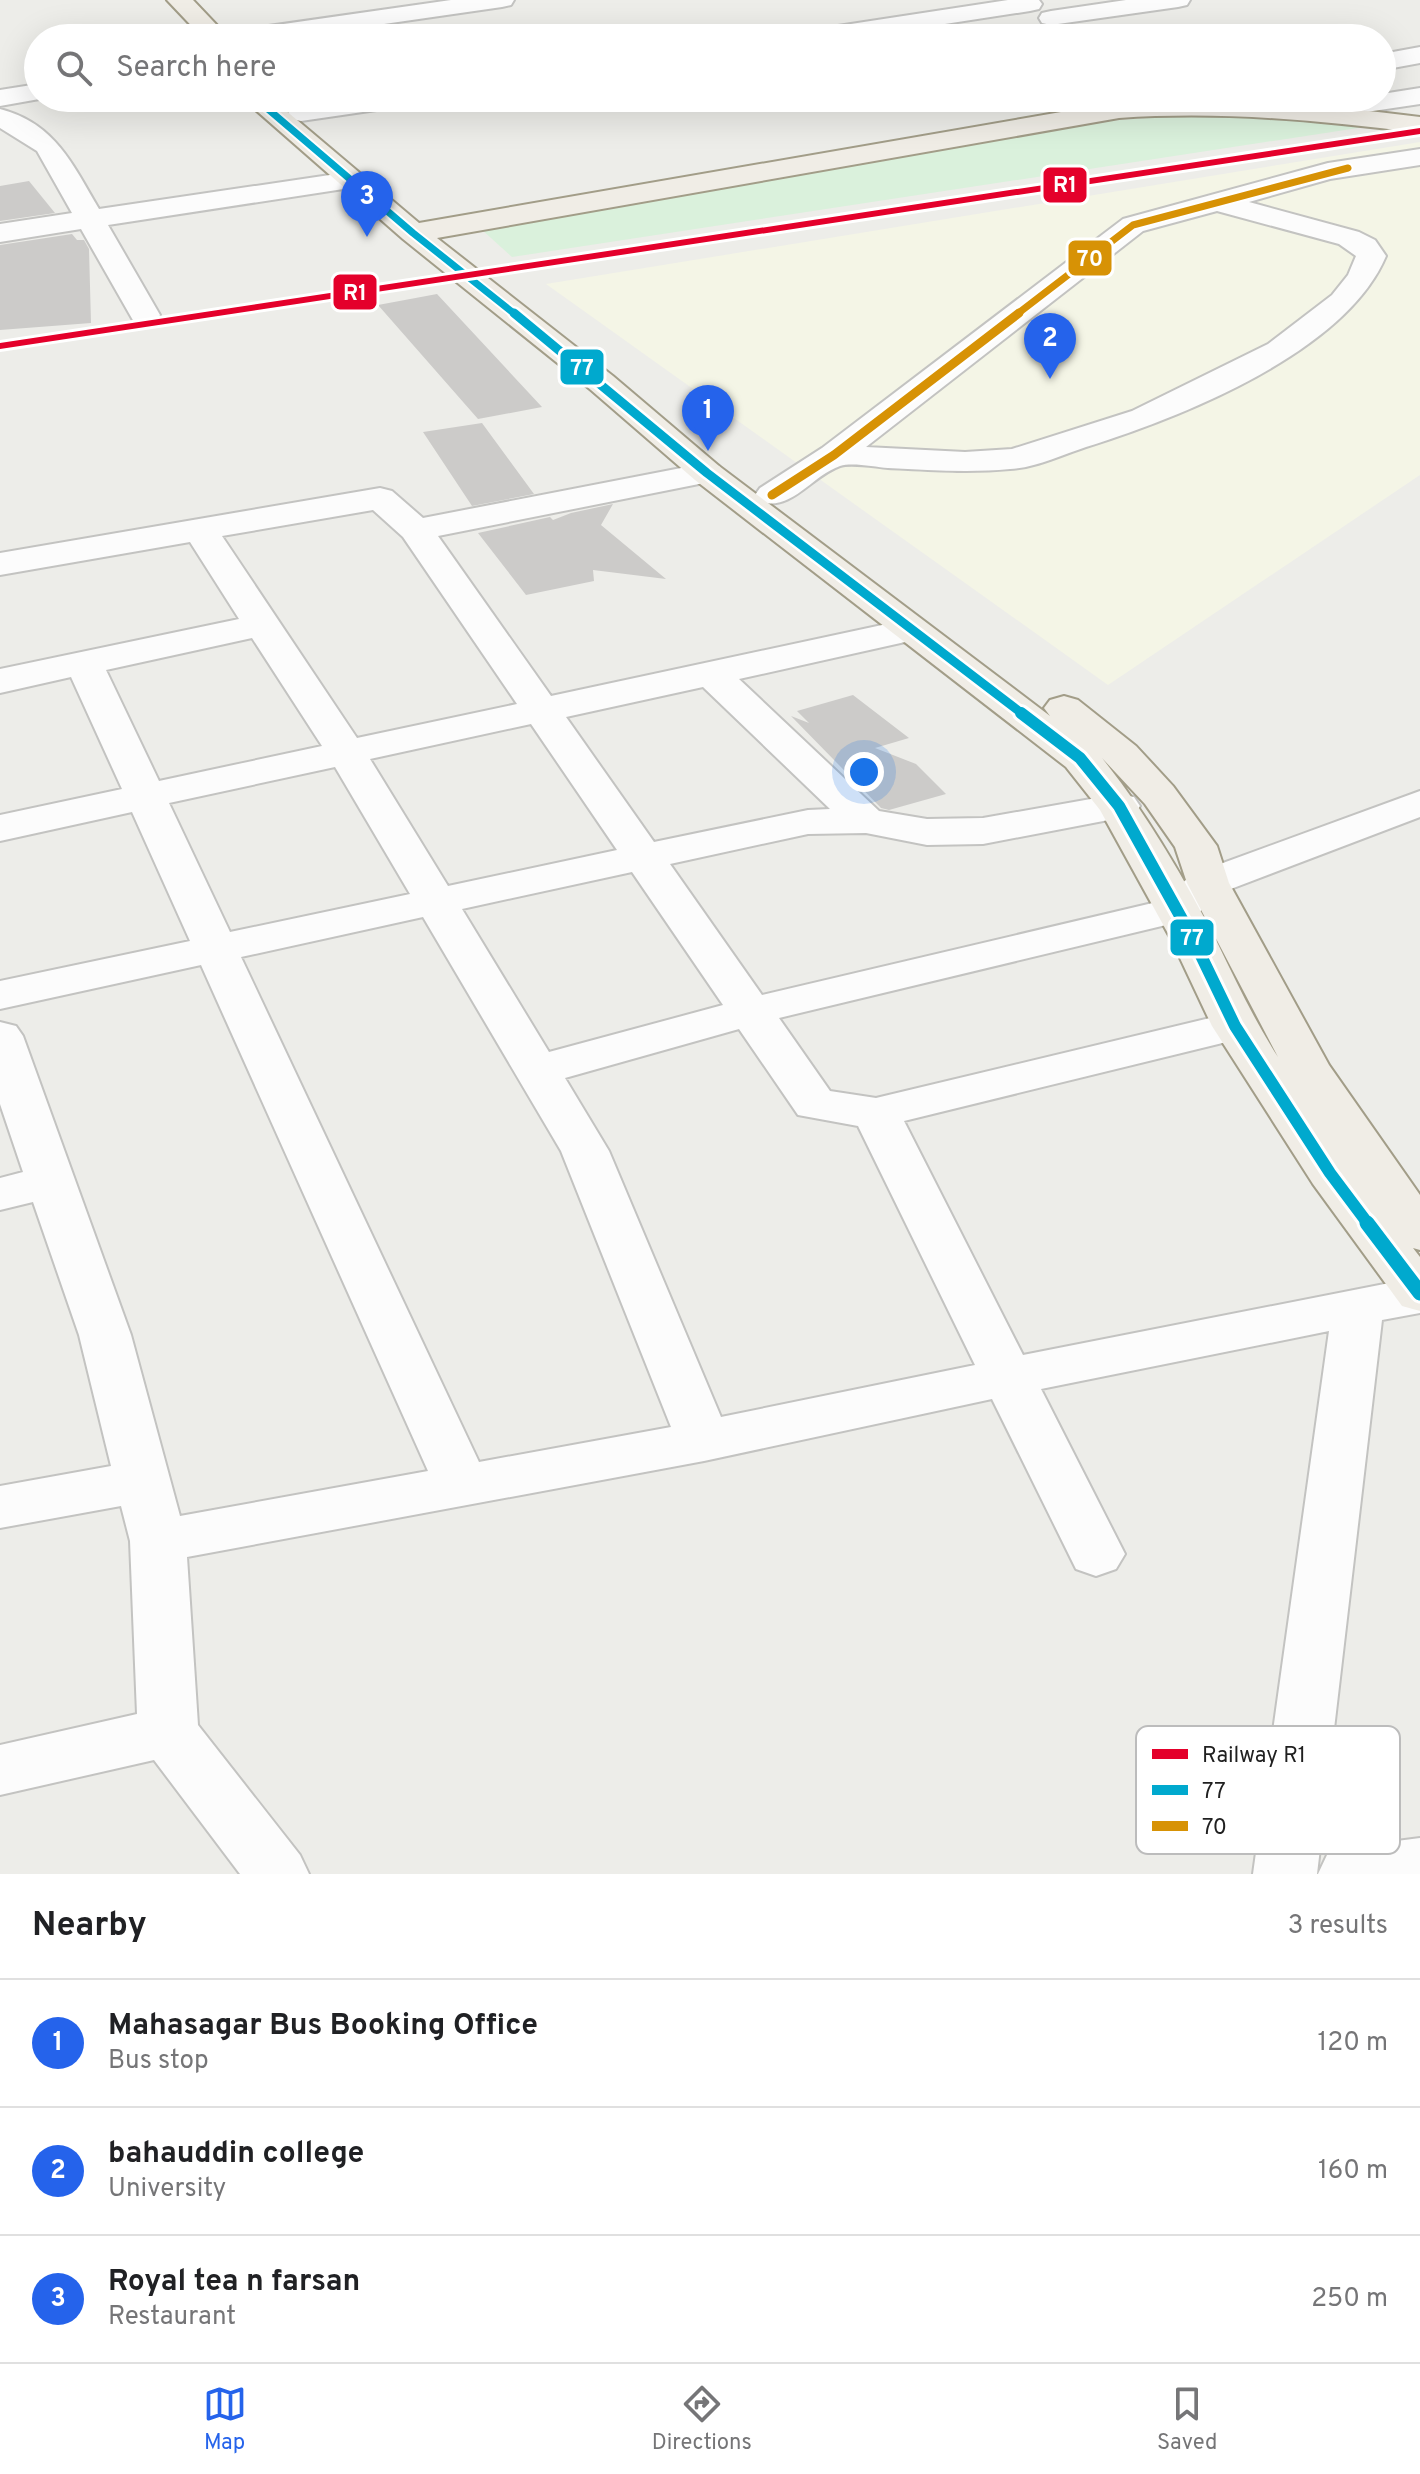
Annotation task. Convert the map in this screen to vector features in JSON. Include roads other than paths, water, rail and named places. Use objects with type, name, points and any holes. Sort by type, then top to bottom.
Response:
[{"type":"main road","points":[[154,0],[177,24]]},
{"type":"main road","points":[[179,0],[203,24]]},
{"type":"main road","points":[[271,112],[350,180],[426,230],[501,272],[679,414],[772,495],[1057,703],[1122,755],[1159,795],[1196,846],[1192,896],[1235,1026],[1330,1173],[1420,1294]]},
{"type":"main road","points":[[299,112],[426,230],[707,473],[1080,758],[1192,896],[1420,1233]]},
{"type":"main road","points":[[426,230],[1107,112]]},
{"type":"main road","points":[[1326,112],[1420,125]]},
{"type":"street","points":[[323,24],[456,3],[502,0]]},
{"type":"street","points":[[1051,18],[1178,0]]},
{"type":"street","points":[[891,24],[1026,2],[1061,24]]},
{"type":"street","points":[[1396,59],[1420,55]]},
{"type":"street","points":[[0,98],[24,94]]},
{"type":"street","points":[[1396,100],[1420,96]]},
{"type":"street","points":[[0,117],[48,146],[145,315]]},
{"type":"street","points":[[772,495],[834,455],[1133,225],[1328,171],[1420,157]]},
{"type":"street","points":[[0,233],[350,180]]},
{"type":"street","points":[[834,455],[965,462],[1015,459],[1144,418],[1279,351],[1343,301],[1362,277],[1371,256],[1365,246],[1349,238],[1218,202]]},
{"type":"street","points":[[416,530],[707,473]]},
{"type":"street","points":[[0,564],[380,498],[416,530],[815,1104],[876,1113],[1235,1026]]},
{"type":"street","points":[[200,530],[347,754],[585,1151],[704,1441]]},
{"type":"street","points":[[0,681],[262,625]]},
{"type":"street","points":[[0,828],[910,630]]},
{"type":"street","points":[[84,663],[462,1485]]},
{"type":"street","points":[[713,675],[866,821]]},
{"type":"street","points":[[536,1071],[751,1011],[1192,896],[1420,803]]},
{"type":"street","points":[[0,995],[808,822],[866,821],[927,832],[983,831],[1119,806]]},
{"type":"street","points":[[0,1036],[105,1335],[158,1541],[168,1732],[277,1874]]},
{"type":"street","points":[[876,1113],[1096,1554]]},
{"type":"street","points":[[0,1194],[51,1181]]},
{"type":"street","points":[[158,1541],[704,1441],[1420,1294]]},
{"type":"street","points":[[1304,1726],[1358,1307]]},
{"type":"street","points":[[0,1507],[143,1481]]},
{"type":"street","points":[[0,1770],[168,1732]]},
{"type":"street","points":[[1285,1874],[1288,1854]]},
{"type":"street","points":[[1350,1874],[1420,1865]]},
{"type":"rail line","name":"R1","points":[[0,346],[1420,131]]},
{"type":"place","name":"Royal tea n farsan","points":[[367,237]]},
{"type":"place","name":"bahauddin college","points":[[1050,379]]},
{"type":"place","name":"Mahasagar Bus Booking Office","points":[[708,451]]}]
